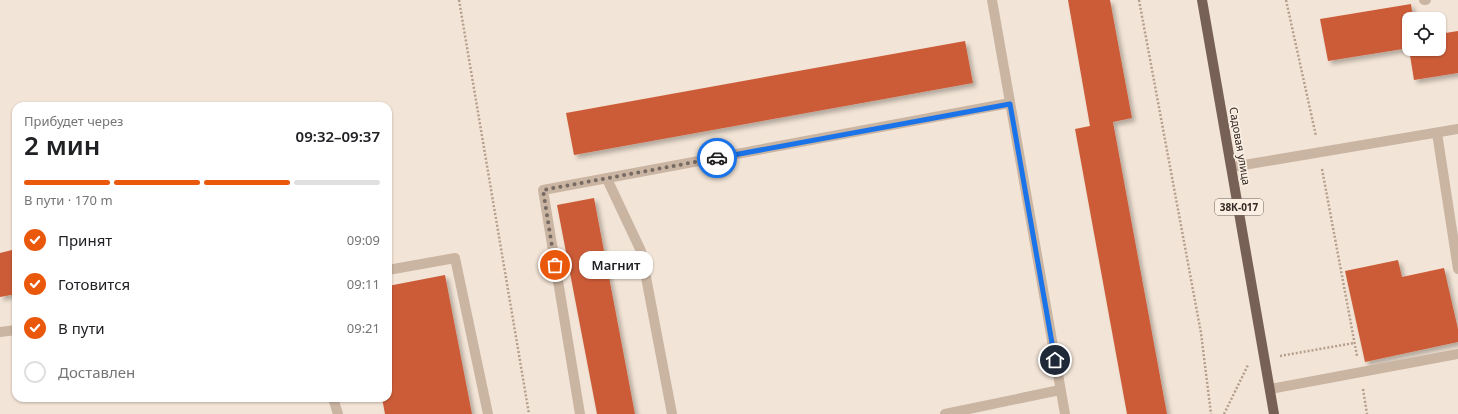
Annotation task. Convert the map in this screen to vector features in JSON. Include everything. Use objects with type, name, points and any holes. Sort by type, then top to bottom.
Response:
[{"type":"main road","name":"Садовая улица","points":[[1202,0],[1274,414]]},
{"type":"lane","points":[[992,0],[1065,414]]},
{"type":"lane","points":[[580,414],[543,190],[1010,104]]},
{"type":"lane","points":[[1232,166],[1458,129]]},
{"type":"lane","points":[[1437,133],[1455,229],[1458,269]]},
{"type":"lane","points":[[607,179],[641,251],[672,414]]},
{"type":"lane","points":[[392,269],[455,258],[488,414]]},
{"type":"lane","points":[[0,332],[12,330]]},
{"type":"lane","points":[[1270,389],[1458,354]]},
{"type":"lane","points":[[945,414],[1060,390]]},
{"type":"lane","points":[[334,402],[338,414]]},
{"type":"path","points":[[459,0],[529,414]]},
{"type":"path","points":[[1139,0],[1201,333],[1211,414]]},
{"type":"path","points":[[1286,0],[1319,152],[1368,414]]},
{"type":"building","points":[[1068,0],[1110,0],[1132,118],[1113,122],[1167,414],[1127,414],[1075,129],[1090,126]]},
{"type":"building","points":[[1411,4],[1412,12],[1402,12],[1402,49],[1328,61],[1320,19]]},
{"type":"building","points":[[1458,31],[1458,73],[1414,80],[1410,56],[1446,56],[1446,33]]},
{"type":"building","points":[[965,41],[973,83],[574,155],[566,113]]},
{"type":"building","points":[[594,198],[635,414],[597,414],[557,205]]},
{"type":"building","points":[[12,250],[12,295],[0,297],[0,253]]},
{"type":"building","points":[[1398,260],[1402,277],[1444,268],[1458,329],[1458,342],[1365,362],[1345,271]]},
{"type":"building","points":[[445,275],[472,414],[385,414],[383,402],[392,402],[392,285]]},
{"type":"way so far","points":[[555,265],[543,190],[717,158]]},
{"type":"place","name":"Магнит","points":[[555,265]]},
{"type":"route","points":[[717,158],[1010,104],[1055,360]]}]
